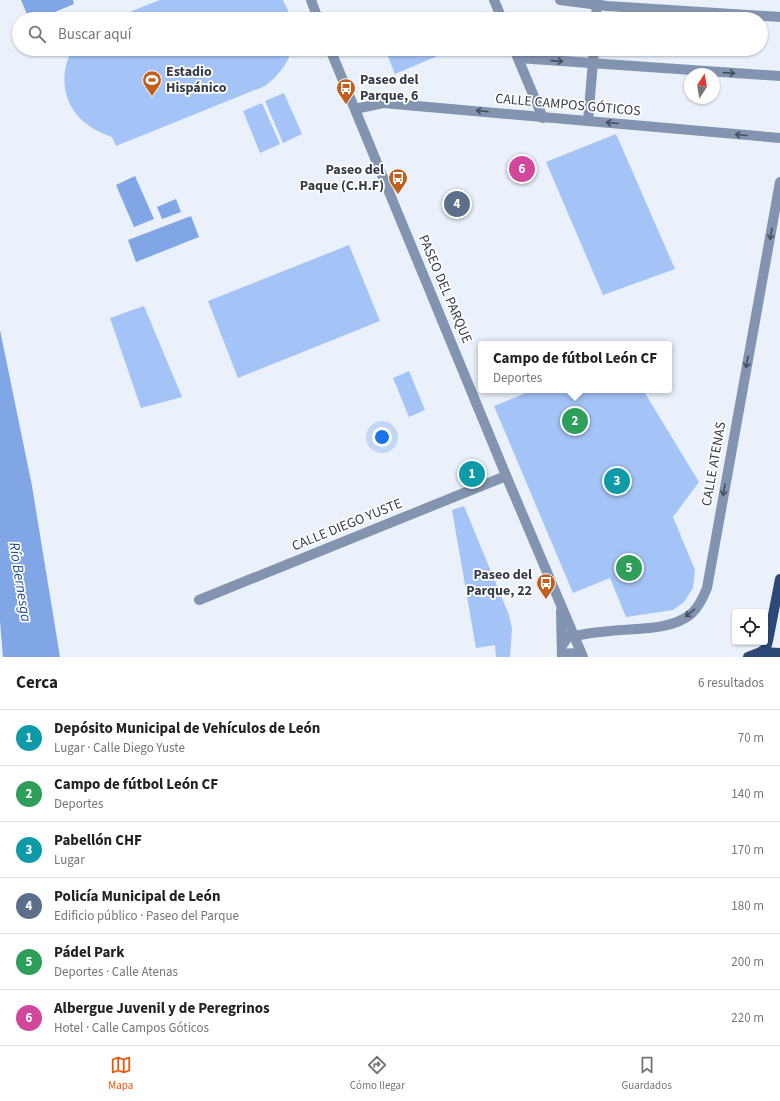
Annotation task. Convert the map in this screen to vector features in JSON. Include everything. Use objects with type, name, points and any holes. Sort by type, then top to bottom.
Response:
[{"type":"main road","points":[[748,657],[761,652],[766,648],[780,579]]},
{"type":"main road","points":[[761,652],[780,653]]},
{"type":"street","points":[[310,0],[315,12]]},
{"type":"street","points":[[494,0],[499,12]]},
{"type":"street","points":[[560,0],[597,2],[607,6],[701,12]]},
{"type":"street","points":[[596,12],[597,2]]},
{"type":"street","points":[[768,16],[780,17]]},
{"type":"street","name":"PASEO DEL PARQUE","points":[[333,56],[506,476],[575,636],[582,657]]},
{"type":"street","points":[[517,56],[543,118]]},
{"type":"street","points":[[533,56],[593,63],[780,76]]},
{"type":"street","points":[[588,121],[594,56]]},
{"type":"street","name":"CALLE CAMPOS GÓTICOS","points":[[355,109],[383,103],[780,138]]},
{"type":"street","name":"CALLE ATENAS","points":[[563,644],[568,637],[661,626],[678,621],[691,614],[700,603],[707,588],[780,182]]},
{"type":"street","name":"CALLE DIEGO YUSTE","points":[[199,600],[506,476]]},
{"type":"street","name":"PASEO DEL PARQUE","points":[[561,605],[563,644],[562,657]]},
{"type":"street","points":[[562,657],[569,653],[574,653],[582,657]]},
{"type":"shaded area","points":[[160,0],[283,0],[289,12],[130,12]]},
{"type":"shaded area","name":"Estadio Hispánico","points":[[70,56],[289,56],[282,70],[265,86],[116,146],[112,137],[98,131],[76,114],[65,91],[64,78]]},
{"type":"shaded area","points":[[388,56],[438,56],[395,74]]},
{"type":"shaded area","points":[[284,93],[302,134],[283,143],[265,101]]},
{"type":"shaded area","points":[[262,103],[280,144],[260,153],[243,111]]},
{"type":"shaded area","points":[[616,134],[675,269],[603,295],[546,162]]},
{"type":"shaded area","points":[[349,245],[380,321],[238,378],[208,301]]},
{"type":"shaded area","points":[[144,306],[182,397],[141,408],[110,318]]},
{"type":"shaded area","points":[[409,371],[425,410],[409,417],[393,378]]},
{"type":"shaded area","points":[[526,393],[645,393],[699,482],[673,517],[695,570],[693,588],[684,602],[673,610],[626,617],[610,578],[573,593],[494,406]]},
{"type":"shaded area","points":[[464,506],[509,615],[512,629],[510,657],[496,657],[495,645],[476,648],[452,510]]},
{"type":"water","points":[[21,0],[73,0],[74,4],[55,12],[26,12]]},
{"type":"water","points":[[135,176],[154,219],[134,227],[116,185]]},
{"type":"water","points":[[176,199],[181,212],[162,219],[157,207]]},
{"type":"water","points":[[191,216],[199,237],[136,262],[128,240]]},
{"type":"water","name":"Río Bernesga","points":[[0,330],[32,486],[60,657],[3,657],[0,621]]},
{"type":"place","name":"Estadio Hispánico","points":[[152,97]]},
{"type":"place","name":"Paseo del Parque, 6","points":[[346,105]]},
{"type":"place","name":"Albergue Juvenil y de Peregrinos","points":[[522,169]]},
{"type":"place","name":"Paseo del Paque (C.H.F)","points":[[398,195]]},
{"type":"place","name":"Policía Municipal de León","points":[[457,204]]},
{"type":"place","name":"Campo de fútbol León CF","points":[[575,421]]},
{"type":"place","name":"Depósito Municipal de Vehículos de León","points":[[472,474]]},
{"type":"place","name":"Pabellón CHF","points":[[617,481]]},
{"type":"place","name":"Pádel Park","points":[[629,568]]},
{"type":"place","name":"Paseo del Parque, 22","points":[[546,600]]}]
